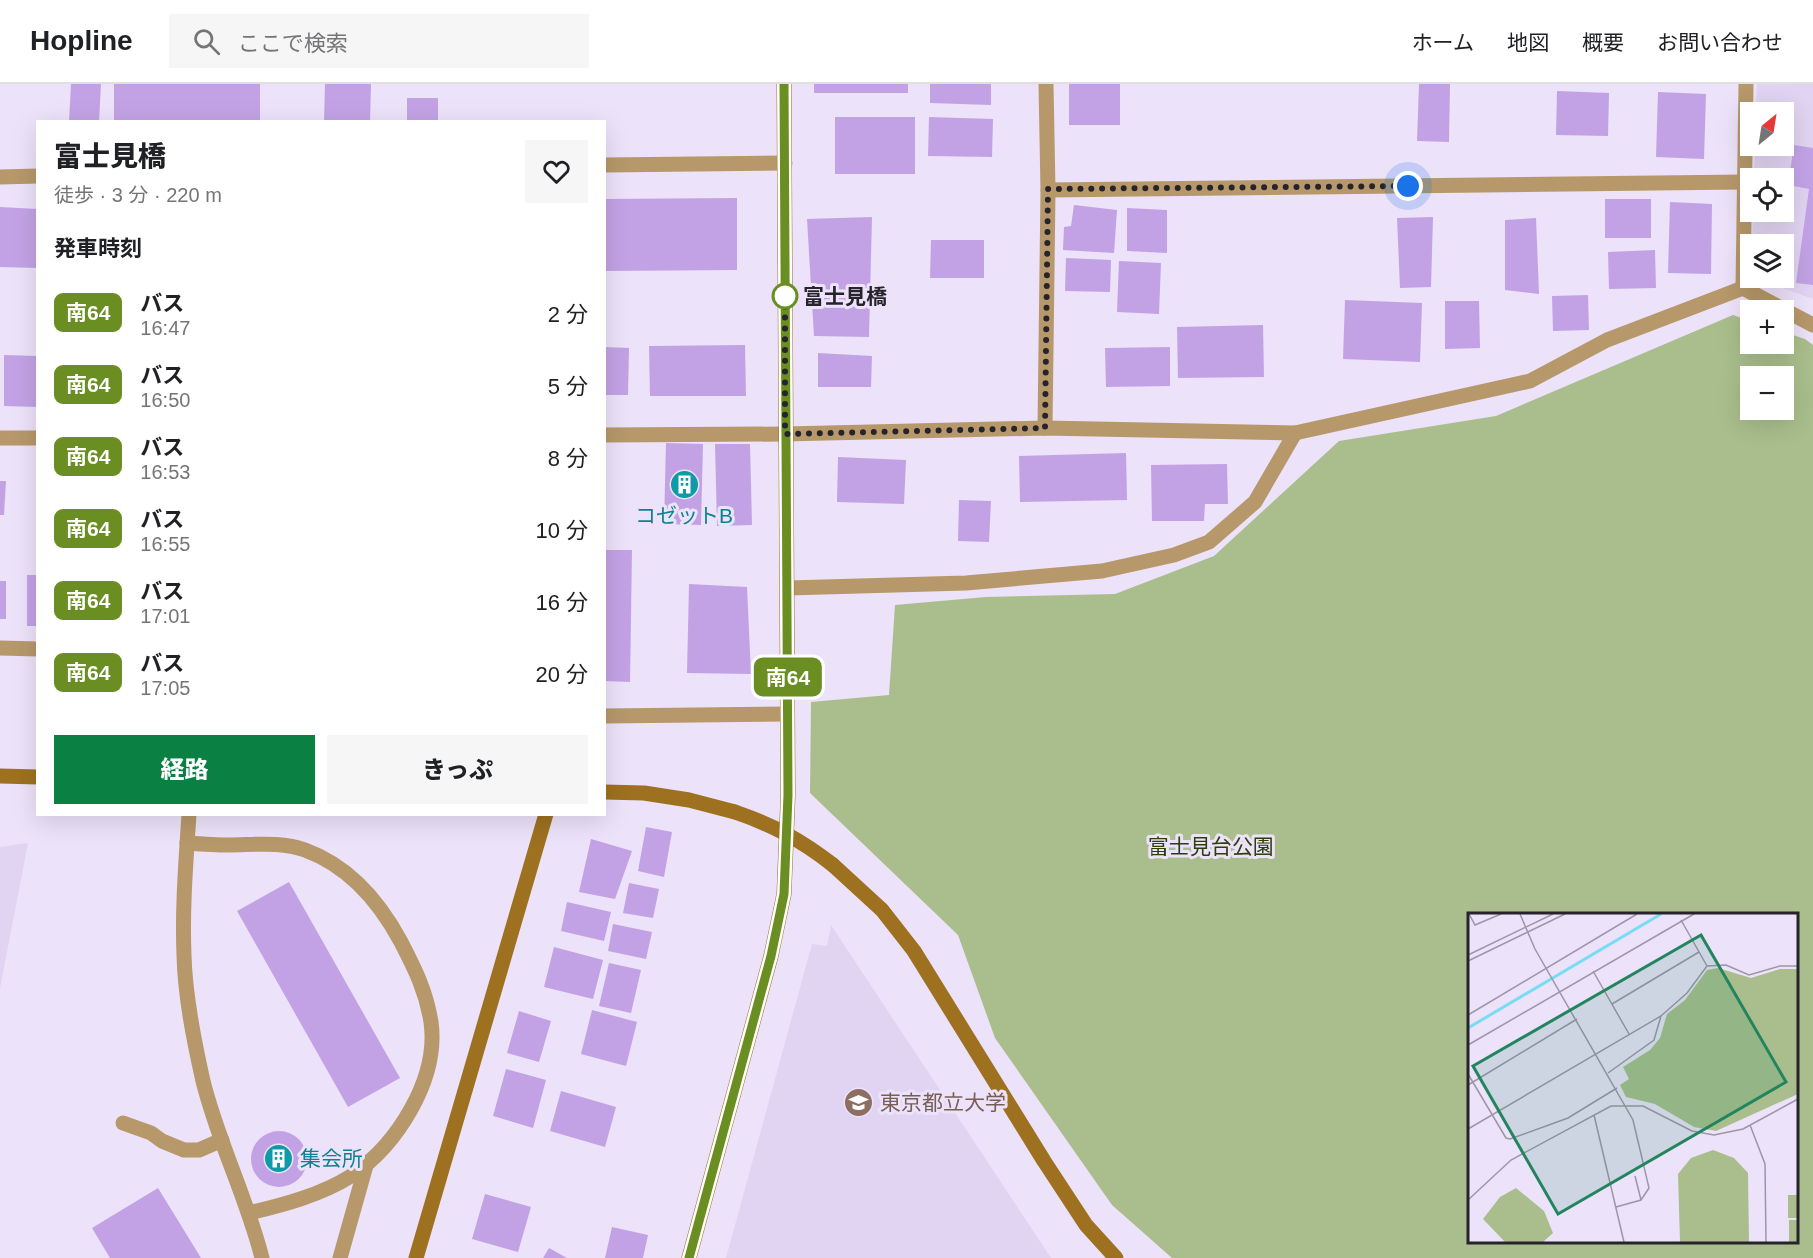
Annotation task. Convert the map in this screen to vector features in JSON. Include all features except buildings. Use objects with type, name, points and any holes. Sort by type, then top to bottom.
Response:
[{"type":"street","points":[[689,1258],[771,956],[784,894],[788,795],[788,588],[784,84]]},
{"type":"street","points":[[1045,428],[1048,189],[1046,84]]},
{"type":"street","points":[[1744,168],[1746,84]]},
{"type":"street","points":[[606,165],[784,163]]},
{"type":"street","points":[[0,177],[36,176]]},
{"type":"street","points":[[1048,189],[1740,182]]},
{"type":"street","points":[[606,435],[785,434],[1045,428],[1294,433],[1530,381],[1606,340],[1743,288],[1813,326]]},
{"type":"street","points":[[788,588],[966,583],[1102,571],[1174,555],[1209,542],[1255,502],[1294,433]]},
{"type":"street","points":[[0,438],[36,438]]},
{"type":"street","points":[[0,648],[36,649]]},
{"type":"street","points":[[606,716],[787,714]]},
{"type":"street","points":[[0,776],[36,777]]},
{"type":"street","points":[[606,792],[689,800],[761,821],[810,847],[882,909],[914,951],[1086,1225],[1116,1258]]},
{"type":"street","points":[[189,816],[184,955],[186,981],[204,1083],[222,1140],[255,1229],[262,1258]]},
{"type":"street","points":[[416,1258],[545,816]]},
{"type":"street","points":[[187,843],[225,846],[274,845],[303,849],[336,865],[350,875],[380,908],[421,980],[428,1006],[431,1024],[429,1060],[419,1095],[393,1136],[351,1175],[324,1190],[280,1206],[249,1213]]},
{"type":"street","points":[[123,1123],[151,1133],[162,1141],[184,1150],[199,1150],[222,1140]]},
{"type":"street","points":[[340,1258],[367,1162]]},
{"type":"shaded area","points":[[1757,84],[1813,84],[1813,299],[1783,288],[1794,288],[1794,234],[1752,234],[1753,222],[1794,222],[1794,168],[1754,168],[1755,156],[1794,156],[1794,102],[1756,102]]},
{"type":"shaded area","points":[[28,843],[0,988],[0,847]]},
{"type":"shaded area","name":"東京都立大学","points":[[831,925],[1051,1258],[726,1258],[812,944],[827,946]]},
{"type":"green space","name":"富士見台公園","points":[[1733,315],[1740,317],[1740,354],[1794,354],[1794,335],[1813,345],[1813,1258],[1172,1258],[1112,1205],[995,1038],[958,935],[810,793],[811,702],[889,695],[895,605],[986,597],[1115,594],[1214,556],[1339,441],[1496,416]]},
{"type":"bus line","name":"南64","points":[[689,1258],[771,956],[784,894],[788,795],[784,84]]},
{"type":"place","name":"富士見橋","points":[[785,296]]},
{"type":"place","name":"コゼットB","points":[[684,484]]},
{"type":"place","name":"東京都立大学","points":[[859,1102]]},
{"type":"place","name":"集会所","points":[[279,1158]]},
{"type":"route","points":[[785,296],[785,434],[1045,428],[1048,189],[1408,186]]}]
